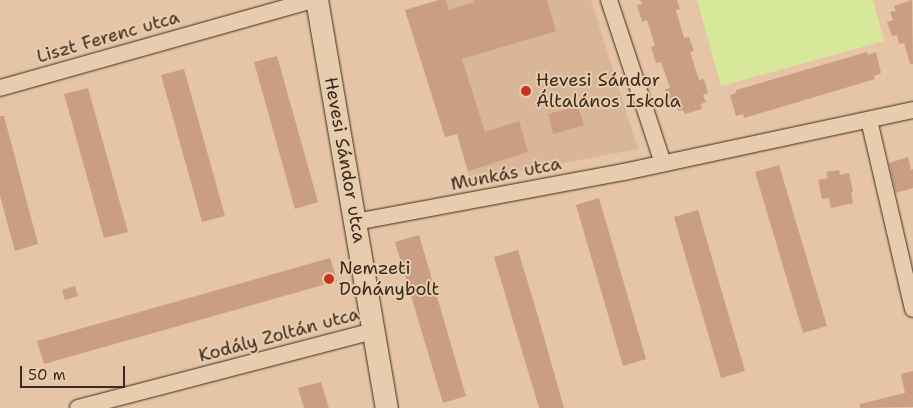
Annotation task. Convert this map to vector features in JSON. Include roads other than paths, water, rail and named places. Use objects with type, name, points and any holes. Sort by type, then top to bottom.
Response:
[{"type":"main road","name":"Hevesi Sándor utca","points":[[316,0],[387,408]]},
{"type":"street","name":"Liszt Ferenc utca","points":[[0,88],[316,0]]},
{"type":"street","points":[[609,0],[663,163]]},
{"type":"street","name":"Munkás utca","points":[[356,222],[663,163],[913,110]]},
{"type":"street","points":[[869,120],[913,309]]},
{"type":"street","name":"Kodály Zoltán utca","points":[[78,408],[374,331]]},
{"type":"place","name":"Hevesi Sándor Általános Iskola","points":[[526,91]]},
{"type":"place","name":"Nemzeti Dohánybolt","points":[[329,279]]}]
